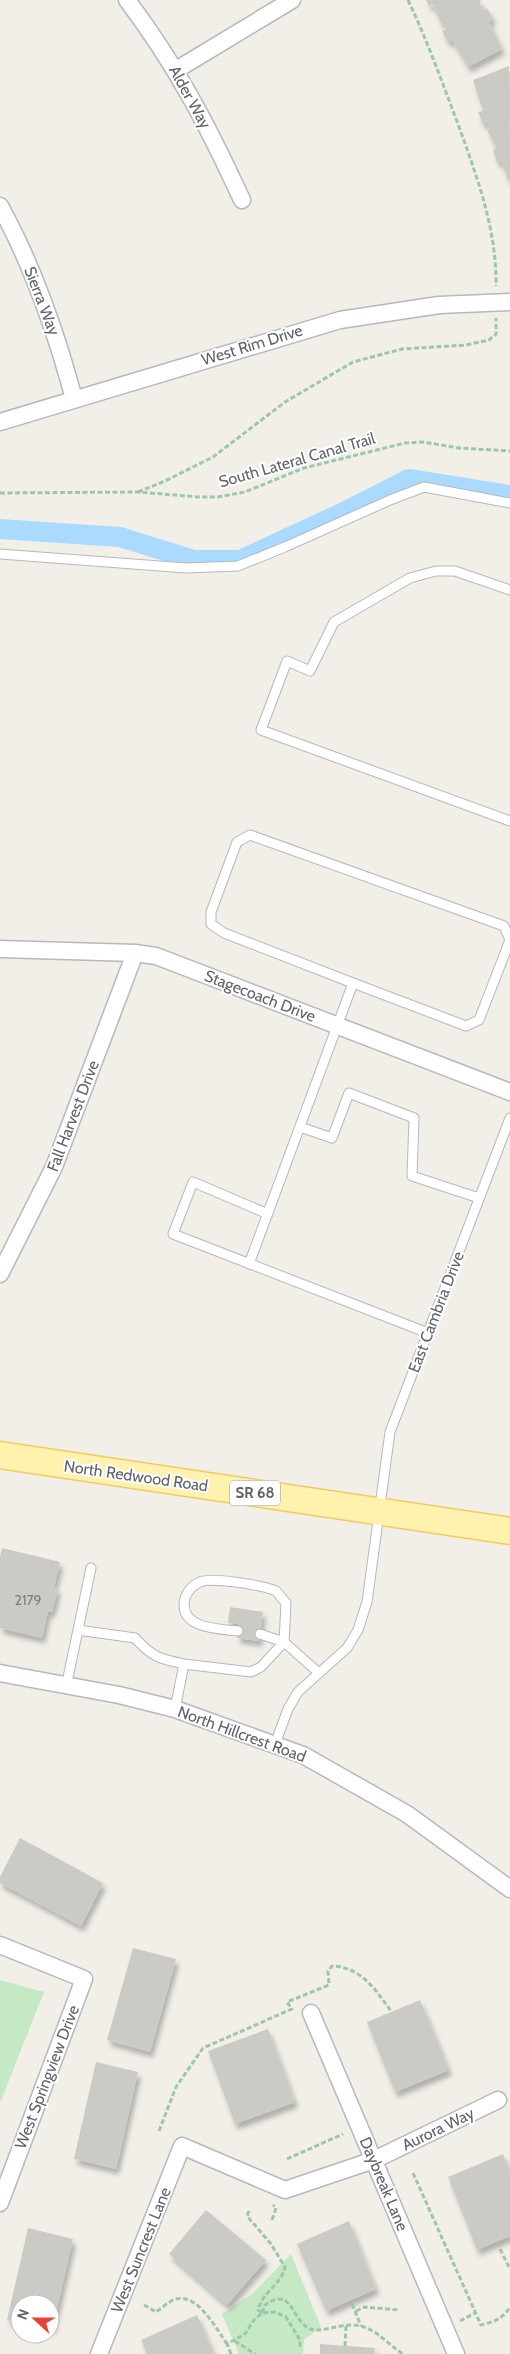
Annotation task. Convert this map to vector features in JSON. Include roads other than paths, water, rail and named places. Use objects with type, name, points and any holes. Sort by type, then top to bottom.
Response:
[{"type":"main road","name":"North Redwood Road","points":[[0,1456],[510,1531]]},
{"type":"street","name":"Alder Way","points":[[127,0],[176,70],[210,131],[242,200]]},
{"type":"street","points":[[176,70],[292,0]]},
{"type":"street","name":"Sierra Way","points":[[0,206],[20,245],[44,300],[74,399]]},
{"type":"street","name":"West Rim Drive","points":[[0,422],[340,320],[413,308],[503,302]]},
{"type":"street","name":"Stagecoach Drive","points":[[0,949],[134,953],[156,956],[510,1092]]},
{"type":"street","name":"Fall Harvest Drive","points":[[0,1274],[54,1168],[134,953]]},
{"type":"street","name":"North Hillcrest Road","points":[[0,1673],[66,1687],[119,1695],[176,1709],[303,1755],[407,1814],[510,1889]]},
{"type":"street","name":"West Springview Drive","points":[[0,1945],[84,1979],[0,2203]]},
{"type":"street","name":"Daybreak Lane","points":[[311,2013],[456,2354]]},
{"type":"street","name":"Aurora Way","points":[[182,2146],[285,2190],[374,2160],[498,2100]]},
{"type":"street","name":"West Suncrest Lane","points":[[99,2354],[182,2146]]},
{"type":"lane","points":[[0,554],[186,568],[238,566],[424,487],[510,503]]},
{"type":"lane","points":[[510,590],[455,572],[436,571],[410,578],[334,622],[310,671],[287,661],[261,730],[510,821]]},
{"type":"lane","points":[[250,835],[504,926],[510,940],[479,1020],[466,1026],[353,983],[224,933],[211,924],[211,912],[237,842],[250,835]]},
{"type":"lane","points":[[249,1264],[353,983]]},
{"type":"lane","points":[[300,1127],[332,1138],[349,1093],[414,1118],[412,1176],[479,1198]]},
{"type":"lane","name":"East Cambria Drive","points":[[275,1744],[288,1709],[298,1692],[347,1648],[358,1630],[367,1602],[390,1432],[510,1118]]},
{"type":"lane","points":[[268,1214],[193,1182],[173,1234],[428,1333]]},
{"type":"lane","points":[[66,1687],[91,1568]]},
{"type":"lane","points":[[78,1630],[135,1638],[148,1653],[155,1657],[184,1664],[251,1672],[261,1667],[284,1642],[286,1604],[276,1591],[213,1580],[194,1585],[184,1602],[187,1614],[193,1622],[204,1627],[238,1631]]},
{"type":"lane","points":[[260,1634],[284,1642],[319,1673]]},
{"type":"lane","points":[[176,1709],[184,1664]]},
{"type":"waterway","points":[[0,529],[120,537],[194,560],[240,560],[346,511],[409,479],[510,495]]}]
